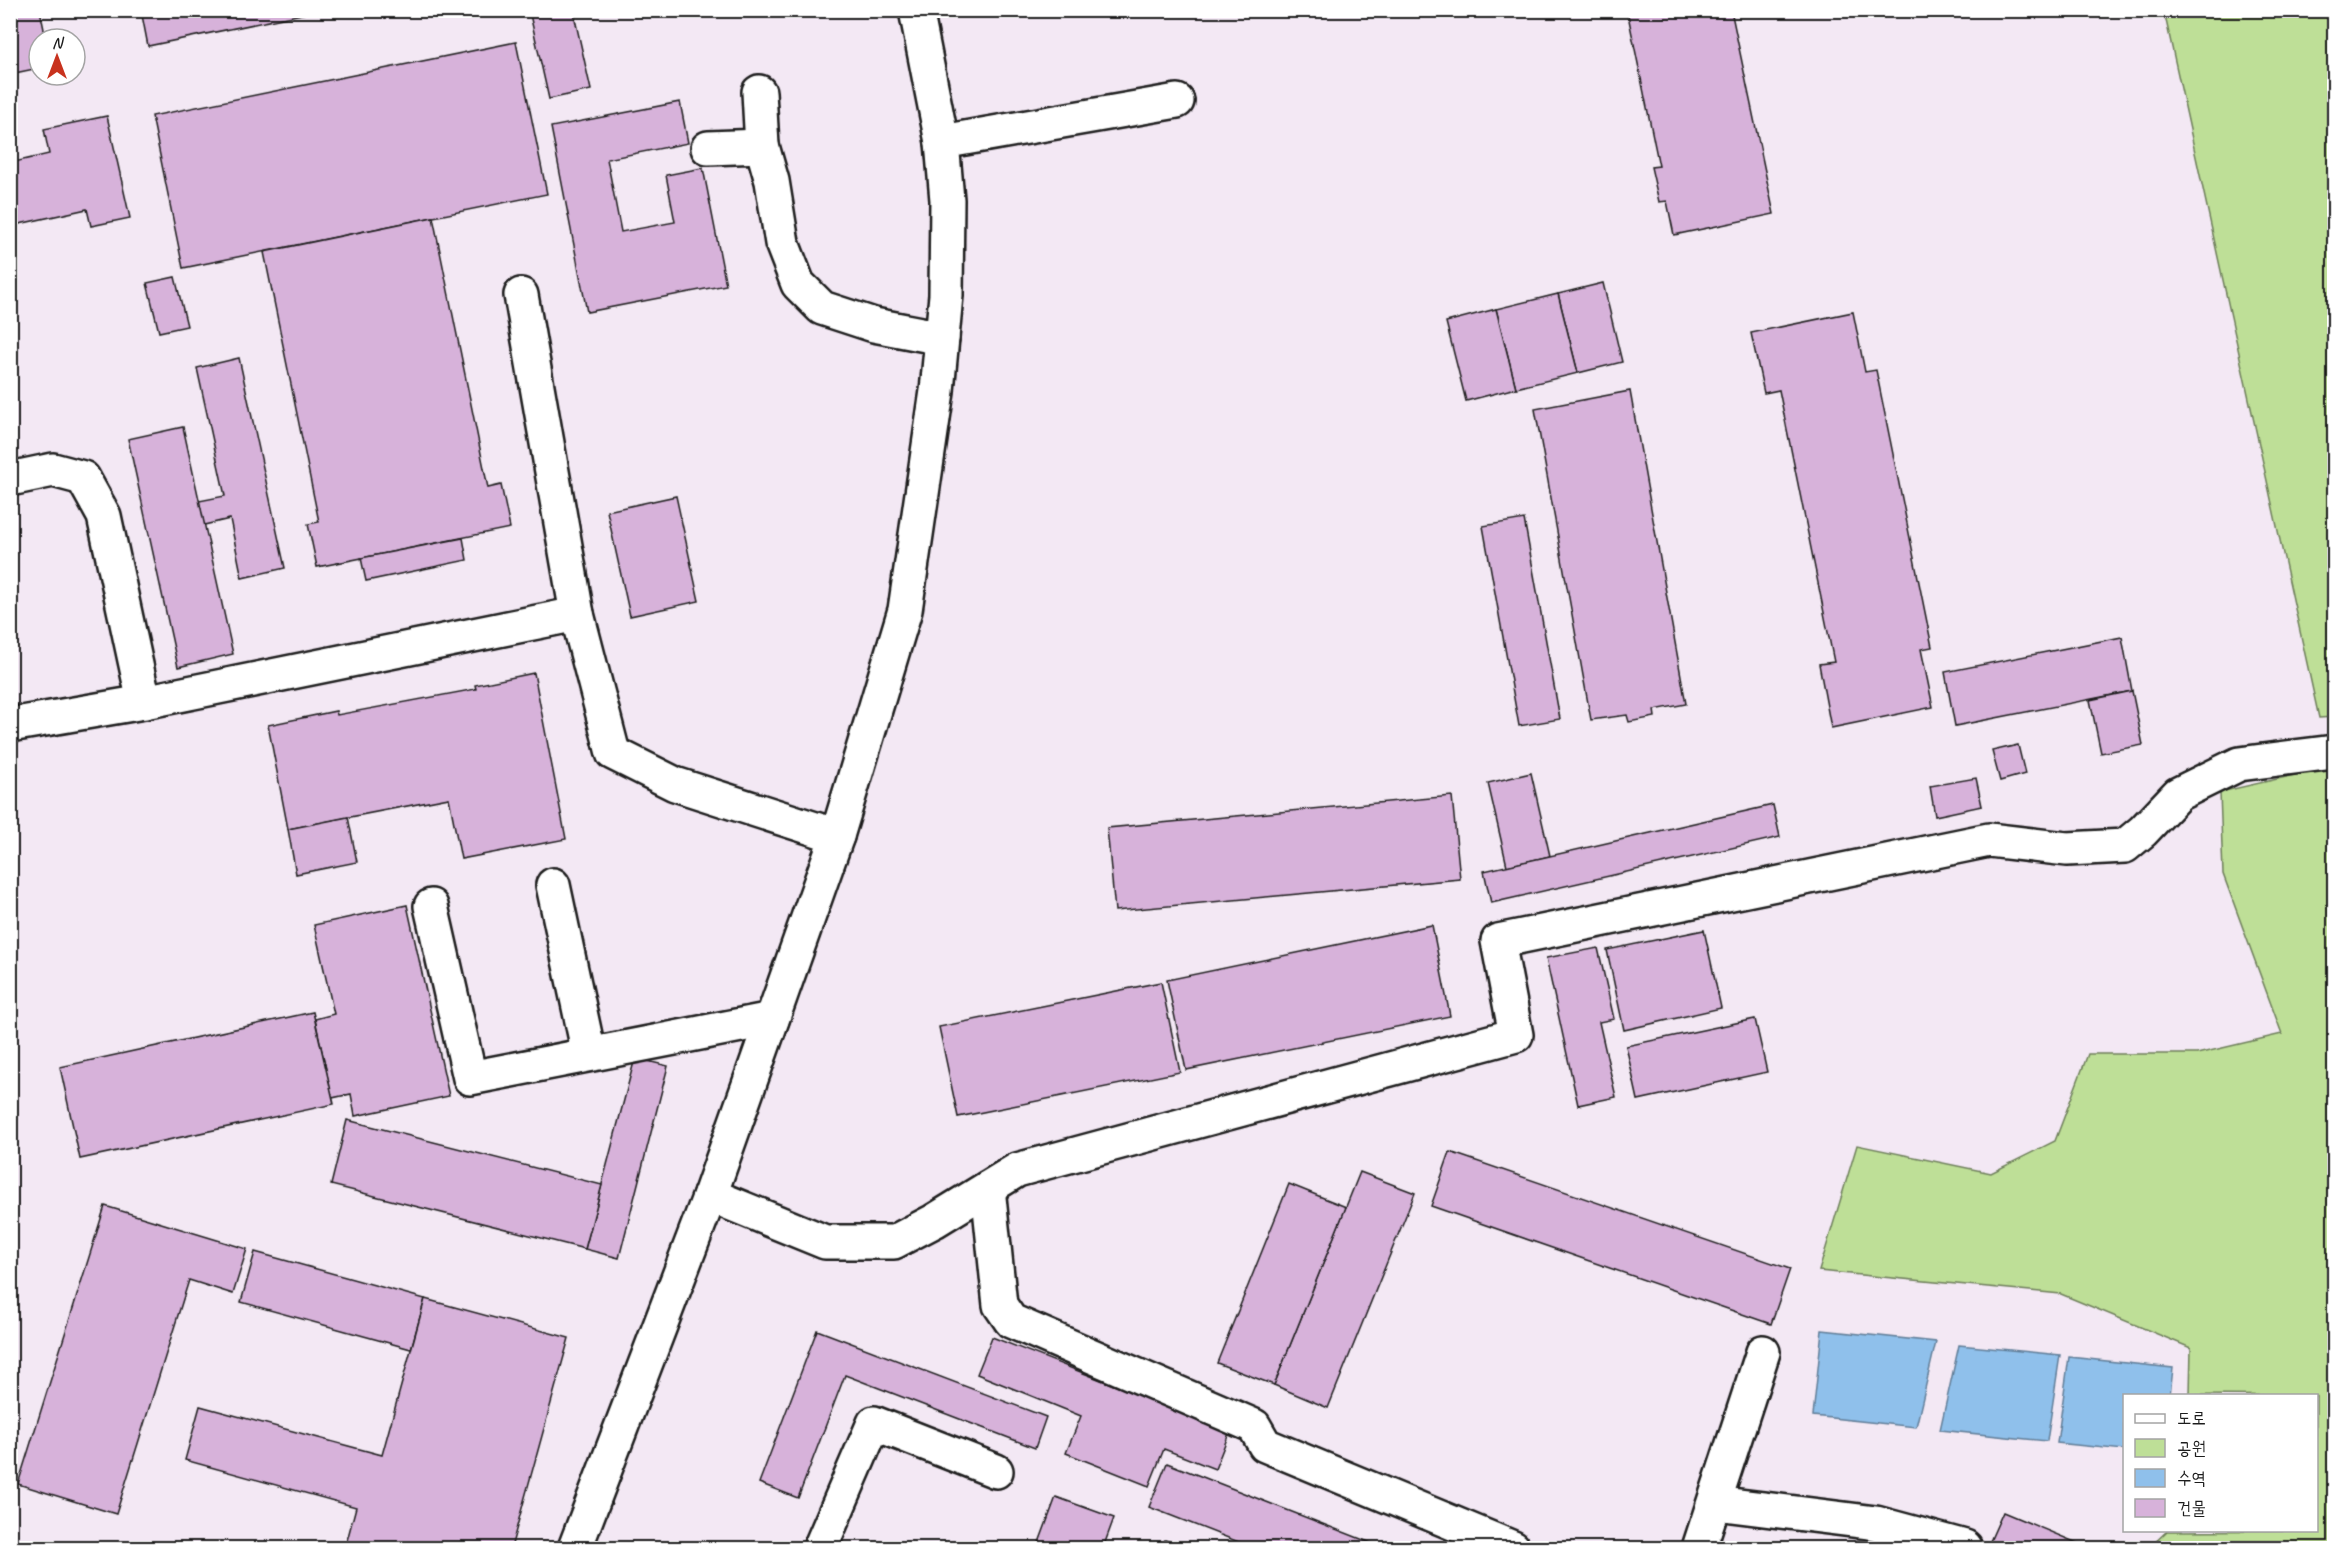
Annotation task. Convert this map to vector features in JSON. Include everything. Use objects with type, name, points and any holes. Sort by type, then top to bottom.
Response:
[{"type":"street","points":[[575,1548],[710,1195],[837,836],[904,610],[938,392],[946,295],[947,212],[942,142],[916,10]]},
{"type":"street","points":[[759,92],[762,146],[772,182],[782,243],[798,284],[822,308],[874,326],[942,338]]},
{"type":"street","points":[[942,142],[1177,101]]},
{"type":"street","points":[[708,148],[762,146]]},
{"type":"street","points":[[521,295],[577,614],[614,753],[675,784],[837,836]]},
{"type":"street","points":[[10,479],[52,470],[83,478],[104,516],[144,702]]},
{"type":"street","points":[[10,725],[144,702],[577,614]]},
{"type":"street","points":[[710,1195],[825,1242],[894,1242],[1017,1170],[1516,1035],[1498,941],[1989,840],[2067,849],[2125,846],[2143,831],[2178,794],[2239,764],[2334,752]]},
{"type":"street","points":[[553,885],[589,1054]]},
{"type":"street","points":[[431,906],[470,1078],[772,1019]]},
{"type":"street","points":[[988,1188],[1000,1305],[1011,1321],[1254,1426],[1265,1445],[1513,1548]]},
{"type":"street","points":[[1699,1548],[1763,1352]]},
{"type":"street","points":[[820,1548],[874,1424],[996,1472]]},
{"type":"street","points":[[1715,1503],[1876,1523],[1965,1547]]},
{"type":"green space","points":[[2164,11],[2334,11],[2334,717],[2319,718]]},
{"type":"green space","points":[[2334,766],[2334,1548],[2149,1548],[2166,1532],[2318,1532],[2318,1394],[2190,1394],[2191,1348],[2061,1294],[1819,1271],[1857,1145],[1991,1173],[2055,1141],[2088,1054],[2197,1054],[2282,1034],[2223,874],[2220,792]]},
{"type":"water","points":[[1822,1330],[1936,1342],[1916,1427],[1813,1416]]},
{"type":"water","points":[[1959,1345],[2060,1355],[2047,1441],[1940,1430]]},
{"type":"water","points":[[2069,1357],[2173,1368],[2170,1394],[2123,1394],[2123,1450],[2057,1443]]},
{"type":"building","points":[[10,10],[40,10],[44,27],[27,27],[27,70],[10,74]]},
{"type":"building","points":[[141,10],[307,10],[307,13],[148,46]]},
{"type":"building","points":[[529,10],[573,10],[591,90],[549,99]]},
{"type":"building","points":[[1627,10],[1731,10],[1774,214],[1674,235],[1667,201],[1659,202],[1651,167],[1659,166]]},
{"type":"building","points":[[516,42],[547,194],[183,268],[152,116]]},
{"type":"building","points":[[680,102],[688,143],[607,159],[621,232],[675,222],[666,175],[703,168],[726,285],[587,312],[551,127]]},
{"type":"building","points":[[107,116],[130,218],[91,226],[87,209],[10,226],[10,163],[49,154],[44,129]]},
{"type":"building","points":[[433,217],[488,488],[501,485],[510,528],[317,567],[308,524],[319,522],[264,252]]},
{"type":"building","points":[[175,277],[187,326],[159,332],[147,283]]},
{"type":"building","points":[[1603,283],[1622,362],[1578,373],[1558,294]]},
{"type":"building","points":[[1558,294],[1578,373],[1516,388],[1496,309]]},
{"type":"building","points":[[1496,309],[1516,388],[1466,401],[1446,322]]},
{"type":"building","points":[[1853,312],[1865,372],[1876,370],[1932,647],[1921,649],[1933,707],[1831,728],[1819,664],[1834,662],[1779,390],[1764,393],[1751,333]]},
{"type":"building","points":[[239,358],[285,568],[242,578],[230,519],[204,525],[199,501],[225,496],[197,368]]},
{"type":"building","points":[[1630,391],[1686,704],[1654,710],[1655,717],[1629,722],[1627,715],[1591,720],[1535,409]]},
{"type":"building","points":[[183,427],[233,654],[178,667],[128,439]]},
{"type":"building","points":[[676,496],[699,601],[630,616],[607,511]]},
{"type":"building","points":[[1524,519],[1560,719],[1519,726],[1483,526]]},
{"type":"building","points":[[463,538],[467,560],[366,581],[361,558]]},
{"type":"building","points":[[2122,637],[2132,691],[1955,726],[1945,672]]},
{"type":"building","points":[[534,673],[566,839],[461,859],[449,798],[288,829],[268,725],[336,711],[337,715],[476,689],[475,685]]},
{"type":"building","points":[[2132,691],[2143,745],[2101,753],[2090,700]]},
{"type":"building","points":[[2018,745],[2025,774],[2000,781],[1992,751]]},
{"type":"building","points":[[1531,773],[1550,856],[1507,866],[1488,783]]},
{"type":"building","points":[[1976,778],[1982,806],[1935,816],[1930,786]]},
{"type":"building","points":[[1452,796],[1460,879],[1115,911],[1107,828]]},
{"type":"building","points":[[1773,805],[1780,837],[1491,903],[1484,871]]},
{"type":"building","points":[[348,817],[357,862],[296,874],[288,829]]},
{"type":"building","points":[[407,905],[449,1096],[355,1116],[351,1094],[332,1098],[315,1019],[334,1014],[314,925]]},
{"type":"building","points":[[1432,925],[1450,1016],[1186,1070],[1167,980]]},
{"type":"building","points":[[1704,930],[1721,1008],[1624,1030],[1607,950]]},
{"type":"building","points":[[1598,948],[1614,1019],[1599,1022],[1616,1097],[1578,1105],[1546,958]]},
{"type":"building","points":[[1161,982],[1180,1072],[958,1117],[939,1027]]},
{"type":"building","points":[[313,1012],[334,1104],[80,1159],[60,1067]]},
{"type":"building","points":[[1755,1019],[1767,1072],[1638,1100],[1626,1046]]},
{"type":"building","points":[[635,1058],[668,1066],[619,1258],[585,1249]]},
{"type":"building","points":[[347,1120],[602,1185],[585,1249],[331,1185]]},
{"type":"building","points":[[1450,1152],[1790,1269],[1771,1324],[1431,1206]]},
{"type":"building","points":[[1360,1172],[1415,1193],[1328,1408],[1274,1385]]},
{"type":"building","points":[[1289,1184],[1346,1207],[1274,1385],[1217,1363]]},
{"type":"building","points":[[105,1206],[247,1249],[233,1294],[189,1280],[116,1514],[18,1484]]},
{"type":"building","points":[[255,1252],[425,1299],[411,1349],[241,1302]]},
{"type":"building","points":[[425,1299],[569,1338],[511,1548],[345,1548],[356,1507],[185,1460],[200,1406],[382,1455]]},
{"type":"building","points":[[817,1330],[1046,1417],[1035,1448],[845,1375],[798,1498],[759,1483]]},
{"type":"building","points":[[992,1337],[1230,1431],[1215,1469],[1164,1449],[1149,1486],[1066,1453],[1081,1416],[977,1374]]},
{"type":"building","points":[[1167,1463],[1384,1548],[1254,1548],[1149,1507]]},
{"type":"building","points":[[1056,1497],[1114,1518],[1103,1548],[1037,1548]]},
{"type":"building","points":[[2003,1512],[2089,1548],[1987,1548]]},
{"type":"building","points":[[1889,1532],[1936,1548],[1883,1548]]},
{"type":"building","points":[[1165,1540],[1189,1548],[1162,1548]]}]
